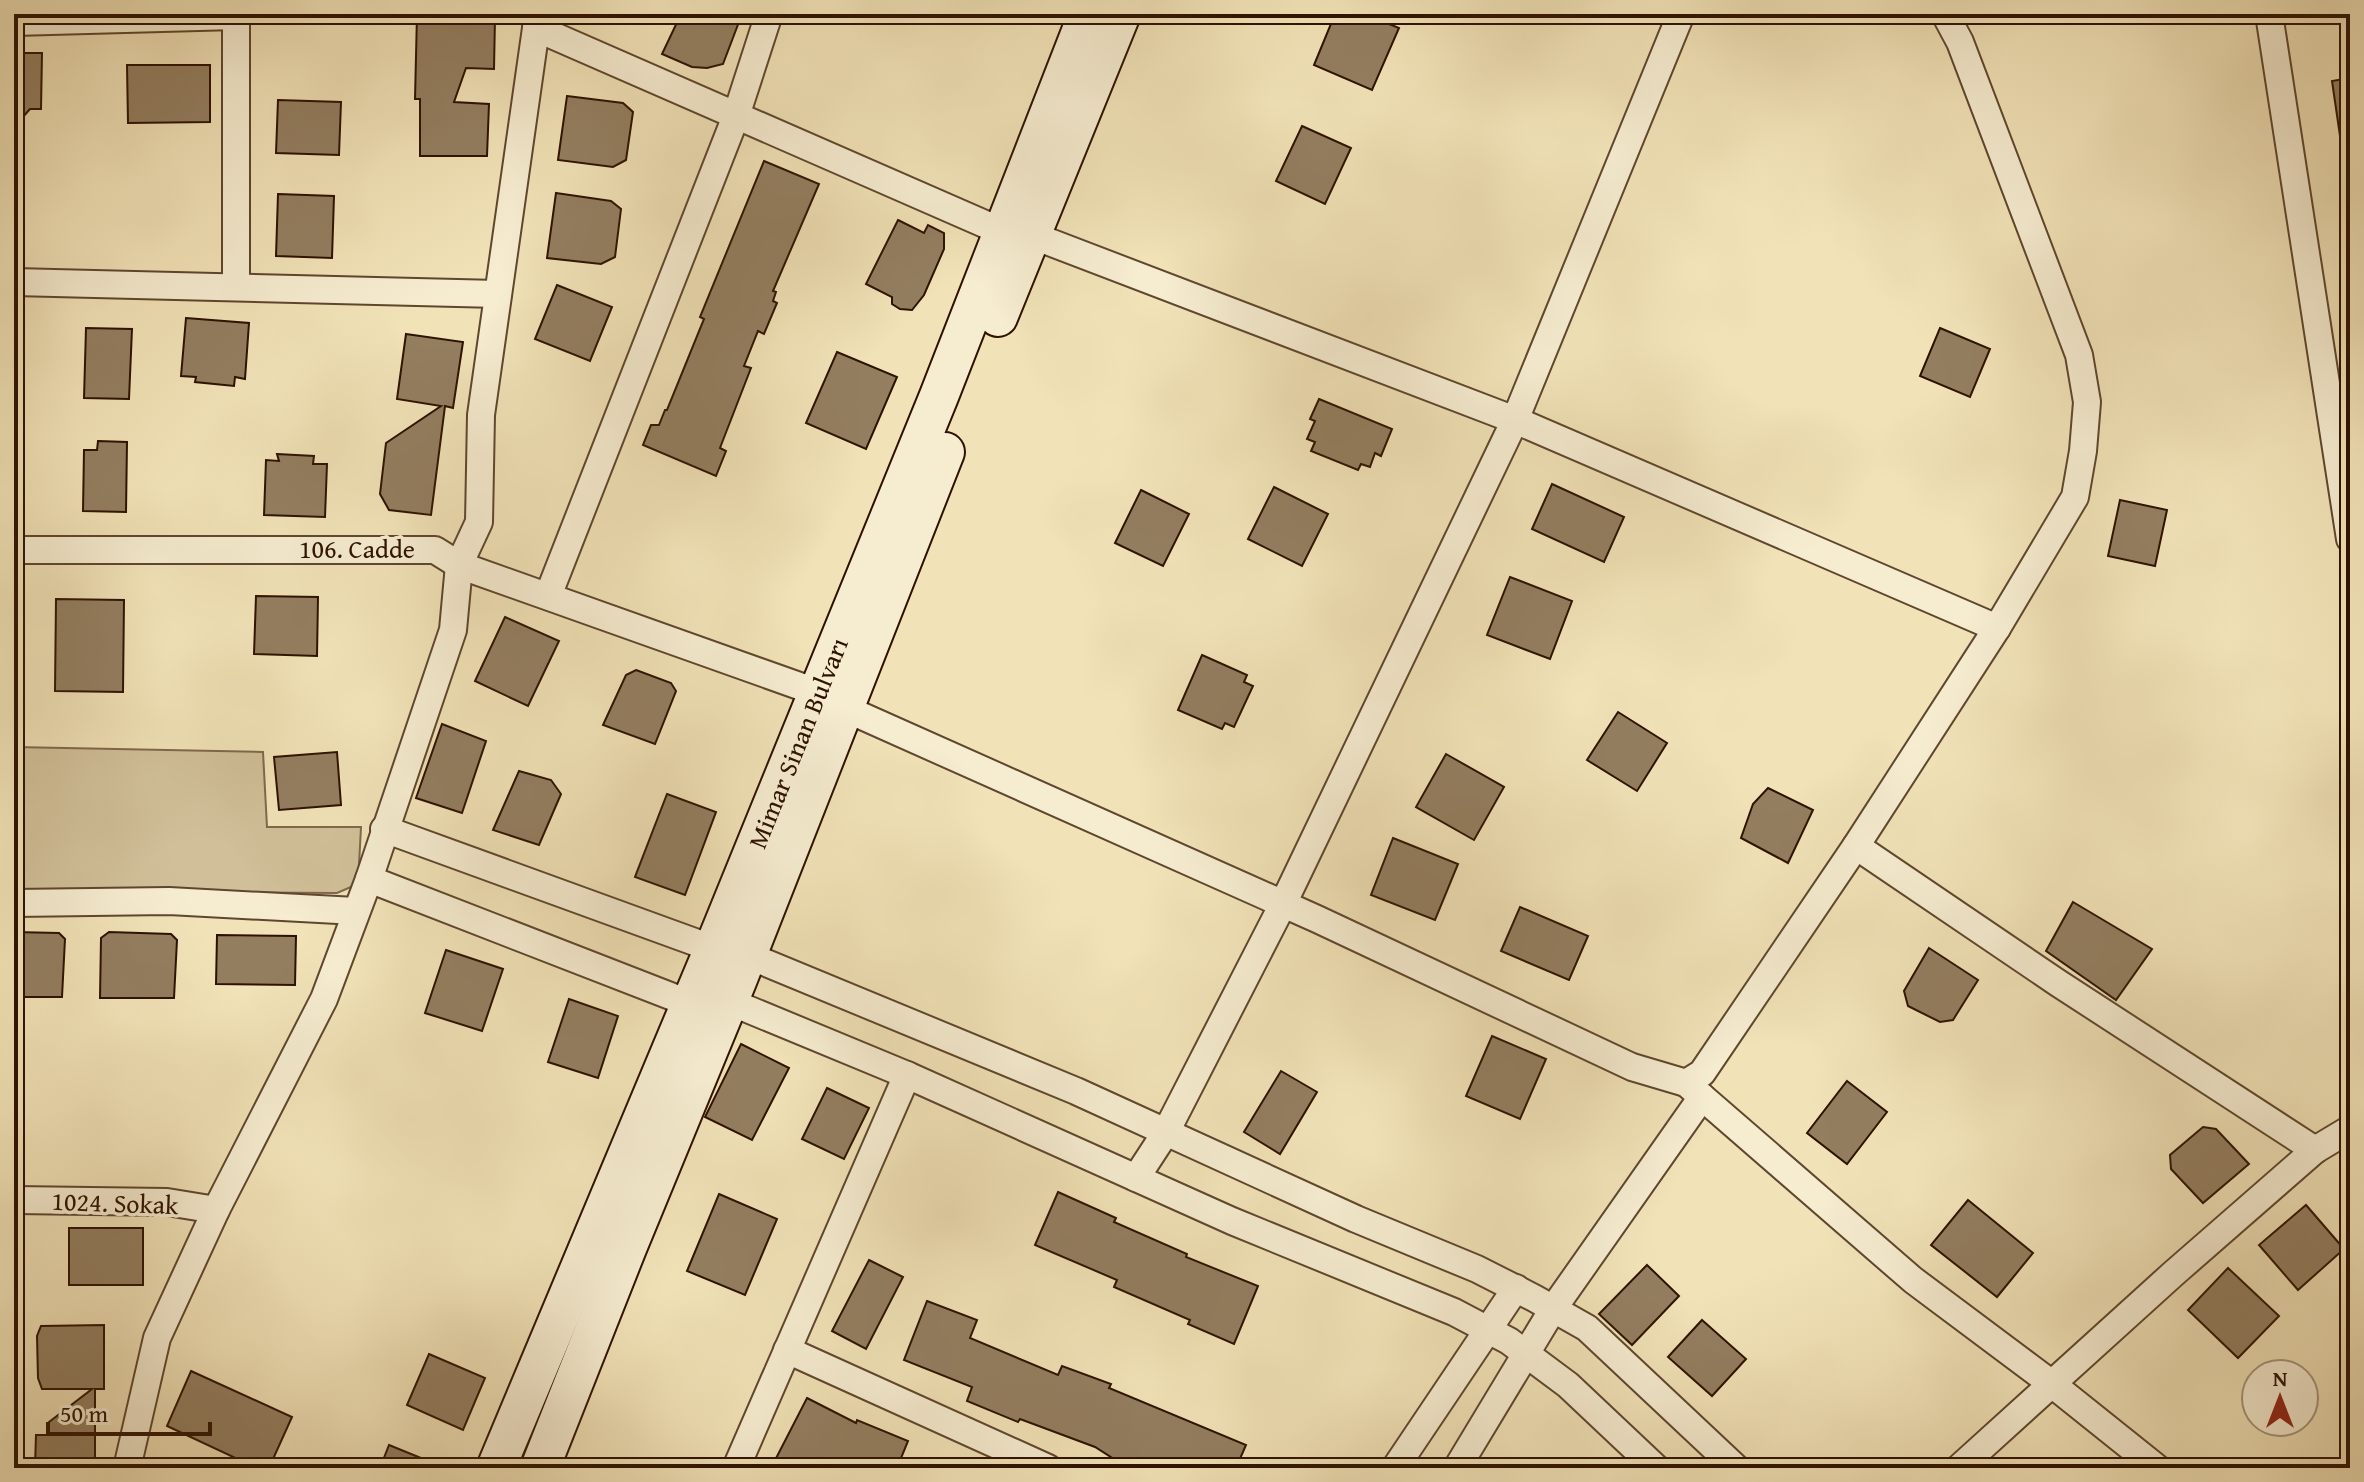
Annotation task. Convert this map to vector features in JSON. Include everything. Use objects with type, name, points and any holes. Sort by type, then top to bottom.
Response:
[{"type":"main road","name":"Mimar Sinan Bulvarı","points":[[1017,234],[1088,14]]},
{"type":"main road","name":"Mimar Sinan Bulvarı","points":[[496,1468],[691,1004],[730,952],[831,700],[934,410],[1121,14]]},
{"type":"main road","name":"Mimar Sinan Bulvarı","points":[[540,1468],[728,1001],[730,952]]},
{"type":"street","points":[[548,596],[736,116],[769,14]]},
{"type":"street","points":[[1136,1178],[1166,1132],[1283,904],[1515,420],[1681,14]]},
{"type":"street","points":[[1457,1468],[1702,1073],[1856,846],[1997,628],[2075,497],[2087,402],[2079,355],[1960,42],[1945,14]]},
{"type":"street","points":[[2269,14],[2350,539]]},
{"type":"street","points":[[14,22],[236,15],[236,286]]},
{"type":"street","points":[[127,1468],[157,1338],[216,1210],[324,999],[369,879],[453,630],[459,565],[479,522],[481,415],[537,21],[736,116],[1017,234],[1515,420],[1997,628]]},
{"type":"street","points":[[14,282],[498,294]]},
{"type":"street","name":"106. Cadde","points":[[14,550],[435,550],[459,565],[831,700],[1283,904],[1632,1067],[1694,1090]]},
{"type":"street","points":[[384,829],[730,952],[1076,1091],[1356,1219],[1477,1269],[1587,1328],[1736,1468]]},
{"type":"street","points":[[1856,846],[2058,983],[2315,1150]]},
{"type":"street","points":[[369,879],[691,1004]]},
{"type":"street","points":[[14,903],[169,901],[356,911]]},
{"type":"street","points":[[728,1001],[907,1075],[1232,1221],[1454,1312],[1509,1341],[1568,1385],[1656,1468]]},
{"type":"street","points":[[736,1468],[907,1075]]},
{"type":"street","points":[[1694,1090],[1913,1280],[2052,1384],[2157,1468]]},
{"type":"street","points":[[1959,1468],[2315,1150],[2350,1129]]},
{"type":"street","name":"1024. Sokak","points":[[14,1200],[167,1202],[216,1210]]},
{"type":"street","points":[[1395,1468],[1516,1288]]},
{"type":"street","points":[[787,1350],[1048,1468]]},
{"type":"shaded area","points":[[14,747],[263,752],[267,827],[361,827],[358,884],[337,893],[14,891]]},
{"type":"building","points":[[417,14],[495,17],[494,69],[466,68],[454,102],[489,104],[487,156],[420,156],[420,99],[415,99]]},
{"type":"building","points":[[681,14],[742,14],[723,64],[707,68],[692,67],[662,54]]},
{"type":"building","points":[[1335,14],[1365,14],[1399,28],[1372,90],[1314,65]]},
{"type":"building","points":[[14,53],[42,53],[41,109],[30,109],[14,127]]},
{"type":"building","points":[[127,65],[210,65],[210,122],[128,123]]},
{"type":"building","points":[[2350,78],[2350,135],[2340,136],[2332,81]]},
{"type":"building","points":[[567,96],[623,103],[633,112],[626,160],[613,167],[558,160]]},
{"type":"building","points":[[278,100],[341,102],[339,155],[276,153]]},
{"type":"building","points":[[1302,126],[1351,148],[1325,204],[1276,181]]},
{"type":"building","points":[[764,161],[819,184],[773,291],[776,292],[773,301],[777,303],[764,334],[758,331],[744,366],[751,368],[720,448],[726,451],[716,476],[643,445],[651,425],[659,425],[667,410],[704,319],[700,317]]},
{"type":"building","points":[[556,193],[611,201],[621,209],[615,257],[601,264],[547,258]]},
{"type":"building","points":[[278,194],[334,196],[332,258],[276,256]]},
{"type":"building","points":[[898,220],[924,233],[928,225],[944,233],[944,249],[924,295],[912,310],[900,309],[892,304],[892,297],[866,284]]},
{"type":"building","points":[[557,285],[612,307],[590,361],[535,339]]},
{"type":"building","points":[[186,318],[249,323],[245,379],[235,377],[234,386],[195,382],[196,377],[181,376]]},
{"type":"building","points":[[86,328],[132,329],[129,399],[84,398]]},
{"type":"building","points":[[1940,328],[1990,349],[1970,397],[1920,376]]},
{"type":"building","points":[[406,334],[463,342],[453,408],[445,406],[431,515],[389,510],[380,494],[386,443],[441,406],[397,399]]},
{"type":"building","points":[[837,352],[897,377],[866,449],[806,423]]},
{"type":"building","points":[[1319,399],[1392,429],[1381,456],[1375,453],[1370,467],[1361,464],[1358,470],[1311,451],[1315,442],[1307,439],[1315,421],[1310,419]]},
{"type":"building","points":[[98,441],[127,442],[126,512],[83,511],[84,450],[97,450]]},
{"type":"building","points":[[277,454],[314,456],[313,464],[327,464],[325,517],[264,515],[266,460],[279,461]]},
{"type":"building","points":[[1552,484],[1624,517],[1604,562],[1532,529]]},
{"type":"building","points":[[1274,487],[1328,514],[1302,566],[1248,539]]},
{"type":"building","points":[[1141,490],[1189,514],[1163,566],[1115,543]]},
{"type":"building","points":[[2120,500],[2167,510],[2155,566],[2108,556]]},
{"type":"building","points":[[1510,577],[1572,601],[1550,659],[1487,635]]},
{"type":"building","points":[[256,596],[318,597],[317,656],[254,654]]},
{"type":"building","points":[[56,599],[124,600],[123,692],[55,691]]},
{"type":"building","points":[[505,617],[559,641],[528,706],[475,681]]},
{"type":"building","points":[[1202,655],[1247,675],[1244,682],[1253,686],[1234,727],[1225,723],[1222,729],[1178,710]]},
{"type":"building","points":[[636,670],[671,683],[676,691],[655,744],[603,725],[626,675]]},
{"type":"building","points":[[1618,712],[1667,743],[1637,791],[1587,760]]},
{"type":"building","points":[[442,724],[486,741],[462,813],[416,798]]},
{"type":"building","points":[[337,752],[341,805],[279,810],[274,757]]},
{"type":"building","points":[[1446,754],[1504,787],[1474,840],[1416,807]]},
{"type":"building","points":[[519,771],[551,780],[561,794],[539,845],[493,830]]},
{"type":"building","points":[[1768,788],[1813,810],[1788,863],[1741,838],[1753,804]]},
{"type":"building","points":[[667,794],[716,812],[685,895],[635,877]]},
{"type":"building","points":[[1393,838],[1458,864],[1435,920],[1371,895]]},
{"type":"building","points":[[2073,902],[2152,949],[2116,1000],[2046,951]]},
{"type":"building","points":[[1520,907],[1588,936],[1569,980],[1501,951]]},
{"type":"building","points":[[14,932],[59,933],[65,939],[62,997],[14,997]]},
{"type":"building","points":[[109,932],[171,934],[177,940],[174,998],[100,998],[101,938]]},
{"type":"building","points":[[217,935],[296,936],[295,985],[216,984]]},
{"type":"building","points":[[1929,948],[1978,980],[1953,1020],[1940,1022],[1908,1006],[1904,991]]},
{"type":"building","points":[[446,950],[503,969],[482,1031],[425,1013]]},
{"type":"building","points":[[569,999],[618,1016],[598,1078],[548,1062]]},
{"type":"building","points":[[1492,1036],[1546,1059],[1520,1119],[1466,1096]]},
{"type":"building","points":[[741,1044],[789,1068],[752,1140],[705,1117]]},
{"type":"building","points":[[1281,1071],[1317,1092],[1280,1154],[1244,1132]]},
{"type":"building","points":[[1847,1081],[1887,1112],[1847,1164],[1807,1133]]},
{"type":"building","points":[[827,1088],[869,1108],[844,1159],[802,1139]]},
{"type":"building","points":[[2203,1127],[2216,1129],[2249,1164],[2203,1203],[2171,1169],[2170,1155]]},
{"type":"building","points":[[1058,1192],[1116,1218],[1114,1222],[1187,1254],[1186,1257],[1258,1286],[1234,1344],[1188,1324],[1190,1320],[1114,1287],[1117,1280],[1035,1245]]},
{"type":"building","points":[[719,1194],[777,1219],[745,1295],[687,1271]]},
{"type":"building","points":[[1968,1200],[2033,1253],[1997,1297],[1931,1245]]},
{"type":"building","points":[[2306,1205],[2344,1249],[2298,1290],[2259,1245]]},
{"type":"building","points":[[69,1228],[143,1228],[143,1285],[69,1285]]},
{"type":"building","points":[[869,1260],[903,1277],[866,1349],[832,1331]]},
{"type":"building","points":[[1647,1265],[1679,1296],[1632,1345],[1599,1314]]},
{"type":"building","points":[[2228,1268],[2279,1316],[2238,1358],[2188,1310]]},
{"type":"building","points":[[927,1301],[977,1320],[970,1338],[1058,1375],[1062,1366],[1111,1384],[1109,1388],[1246,1445],[1236,1468],[1128,1468],[1095,1447],[1020,1419],[1018,1422],[967,1401],[972,1387],[904,1360]]},
{"type":"building","points":[[1702,1320],[1746,1359],[1712,1396],[1668,1357]]},
{"type":"building","points":[[104,1325],[104,1389],[95,1389],[95,1468],[35,1466],[36,1435],[48,1435],[49,1422],[92,1389],[42,1389],[38,1378],[37,1336],[41,1326]]},
{"type":"building","points":[[429,1354],[485,1378],[463,1430],[407,1405]]},
{"type":"building","points":[[191,1371],[292,1417],[269,1468],[257,1468],[167,1426]]},
{"type":"building","points":[[807,1398],[856,1423],[857,1420],[908,1441],[897,1468],[771,1468]]},
{"type":"building","points":[[389,1445],[443,1467],[443,1468],[380,1468]]}]
